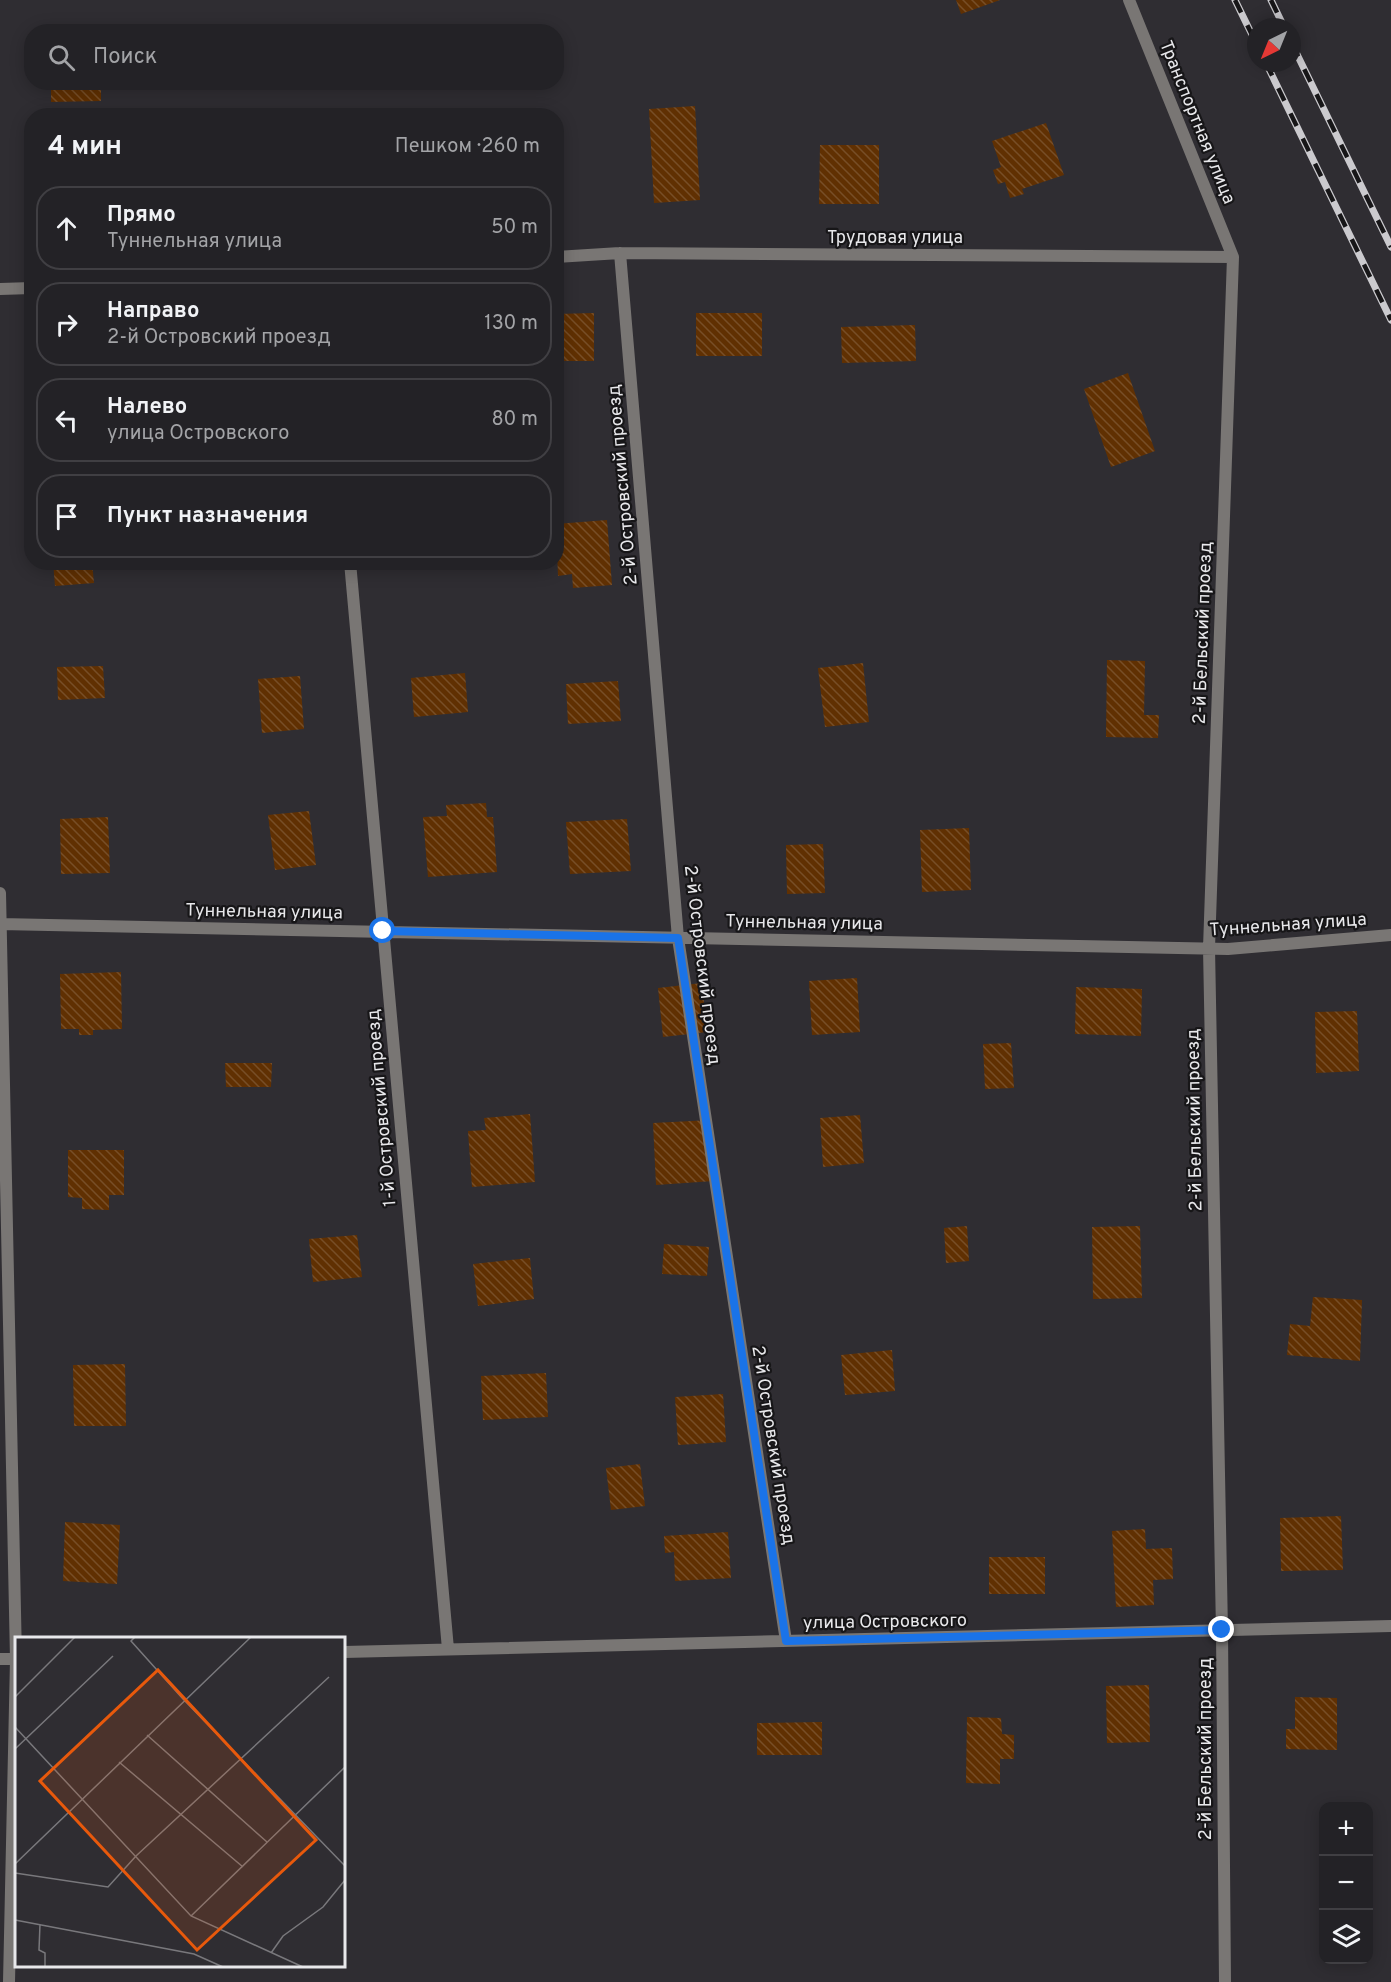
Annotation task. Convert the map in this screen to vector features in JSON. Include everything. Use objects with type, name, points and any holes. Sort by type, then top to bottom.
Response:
[{"type":"street","name":"Транспортная улица","points":[[1129,0],[1233,257]]},
{"type":"street","name":"Трудовая улица","points":[[564,256],[620,253],[1233,257]]},
{"type":"street","name":"2-й Островский проезд","points":[[620,253],[678,938],[786,1641]]},
{"type":"street","name":"2-й Бельский проезд","points":[[1225,1982],[1222,1630],[1209,948],[1233,257]]},
{"type":"street","points":[[0,289],[24,288]]},
{"type":"street","name":"1-й Островский проезд","points":[[351,570],[448,1649]]},
{"type":"street","points":[[0,892],[16,1637]]},
{"type":"street","name":"Туннельная улица","points":[[0,924],[1228,949],[1391,935]]},
{"type":"street","name":"улица Островского","points":[[345,1652],[1391,1626]]},
{"type":"street","points":[[9,1982],[15,1705]]},
{"type":"building","points":[[956,0],[1000,0],[961,14]]},
{"type":"building","points":[[51,90],[101,90],[101,101],[51,102]]},
{"type":"building","points":[[695,106],[700,200],[654,203],[649,109]]},
{"type":"building","points":[[1046,123],[1064,175],[1022,189],[1024,194],[1010,198],[1005,182],[998,184],[993,170],[1001,167],[992,141]]},
{"type":"building","points":[[820,145],[879,145],[879,204],[819,204]]},
{"type":"building","points":[[594,313],[594,361],[564,361],[564,314]]},
{"type":"building","points":[[696,313],[762,313],[762,356],[696,356]]},
{"type":"building","points":[[915,325],[916,361],[842,363],[841,327]]},
{"type":"building","points":[[1128,373],[1155,451],[1111,467],[1084,389]]},
{"type":"building","points":[[607,520],[612,585],[573,588],[572,574],[558,576],[558,570],[564,570],[564,523]]},
{"type":"building","points":[[54,570],[93,570],[94,583],[55,586]]},
{"type":"building","points":[[1107,660],[1145,661],[1144,715],[1159,715],[1158,738],[1106,737]]},
{"type":"building","points":[[863,663],[869,722],[825,727],[818,668]]},
{"type":"building","points":[[103,666],[105,698],[58,700],[57,667]]},
{"type":"building","points":[[465,673],[468,712],[414,717],[411,678]]},
{"type":"building","points":[[300,676],[304,729],[262,733],[258,679]]},
{"type":"building","points":[[618,681],[621,721],[568,724],[566,684]]},
{"type":"building","points":[[486,803],[487,817],[493,817],[497,872],[428,877],[423,817],[447,816],[446,805]]},
{"type":"building","points":[[309,811],[316,865],[275,870],[268,815]]},
{"type":"building","points":[[108,817],[110,873],[61,874],[60,819]]},
{"type":"building","points":[[627,819],[631,871],[570,874],[566,822]]},
{"type":"building","points":[[969,828],[971,890],[922,892],[920,830]]},
{"type":"building","points":[[823,844],[825,893],[787,894],[786,845]]},
{"type":"building","points":[[121,972],[122,1029],[93,1030],[93,1035],[79,1035],[79,1029],[61,1029],[60,974]]},
{"type":"building","points":[[857,978],[860,1032],[812,1035],[809,981]]},
{"type":"building","points":[[702,983],[707,1032],[663,1037],[658,988]]},
{"type":"building","points":[[1076,987],[1142,989],[1141,1036],[1075,1034]]},
{"type":"building","points":[[1357,1011],[1359,1071],[1316,1073],[1315,1012]]},
{"type":"building","points":[[1011,1043],[1014,1088],[985,1089],[983,1044]]},
{"type":"building","points":[[225,1063],[272,1063],[271,1087],[226,1087]]},
{"type":"building","points":[[530,1114],[535,1182],[472,1187],[468,1131],[486,1130],[484,1118]]},
{"type":"building","points":[[860,1115],[864,1163],[823,1167],[820,1118]]},
{"type":"building","points":[[711,1120],[714,1181],[656,1185],[653,1123]]},
{"type":"building","points":[[68,1150],[124,1150],[124,1195],[109,1195],[109,1210],[82,1209],[82,1198],[68,1197]]},
{"type":"building","points":[[967,1226],[969,1261],[946,1263],[944,1228]]},
{"type":"building","points":[[1140,1226],[1142,1298],[1093,1299],[1092,1227]]},
{"type":"building","points":[[357,1235],[362,1277],[313,1282],[309,1239]]},
{"type":"building","points":[[664,1244],[709,1247],[707,1276],[662,1274]]},
{"type":"building","points":[[530,1258],[534,1299],[478,1306],[473,1264]]},
{"type":"building","points":[[1313,1297],[1362,1300],[1360,1361],[1287,1355],[1290,1324],[1310,1326]]},
{"type":"building","points":[[892,1350],[895,1391],[845,1395],[841,1355]]},
{"type":"building","points":[[125,1364],[126,1426],[74,1426],[73,1365]]},
{"type":"building","points":[[546,1373],[548,1417],[483,1420],[481,1376]]},
{"type":"building","points":[[723,1394],[726,1442],[678,1445],[675,1397]]},
{"type":"building","points":[[640,1464],[645,1506],[611,1510],[606,1468]]},
{"type":"building","points":[[1341,1516],[1343,1570],[1281,1571],[1280,1518]]},
{"type":"building","points":[[65,1522],[120,1525],[117,1584],[63,1581]]},
{"type":"building","points":[[1145,1529],[1146,1549],[1172,1548],[1173,1579],[1153,1580],[1154,1605],[1116,1607],[1112,1531]]},
{"type":"building","points":[[728,1532],[731,1578],[675,1581],[674,1552],[665,1553],[664,1536]]},
{"type":"building","points":[[989,1557],[1045,1557],[1045,1594],[989,1594]]},
{"type":"building","points":[[1149,1685],[1150,1742],[1107,1743],[1106,1686]]},
{"type":"building","points":[[1295,1697],[1337,1698],[1337,1750],[1286,1749],[1286,1729],[1295,1729]]},
{"type":"building","points":[[967,1717],[1001,1718],[1002,1734],[1014,1735],[1014,1759],[1000,1759],[1000,1784],[966,1783]]},
{"type":"building","points":[[822,1722],[822,1755],[757,1755],[757,1723]]},
{"type":"railway","points":[[1235,0],[1247,25]]},
{"type":"railway","points":[[1271,0],[1280,18]]},
{"type":"railway","points":[[1301,62],[1391,247]]},
{"type":"railway","points":[[1270,72],[1391,320]]},
{"type":"route","points":[[383,931],[678,938],[786,1641],[1222,1630]]}]
